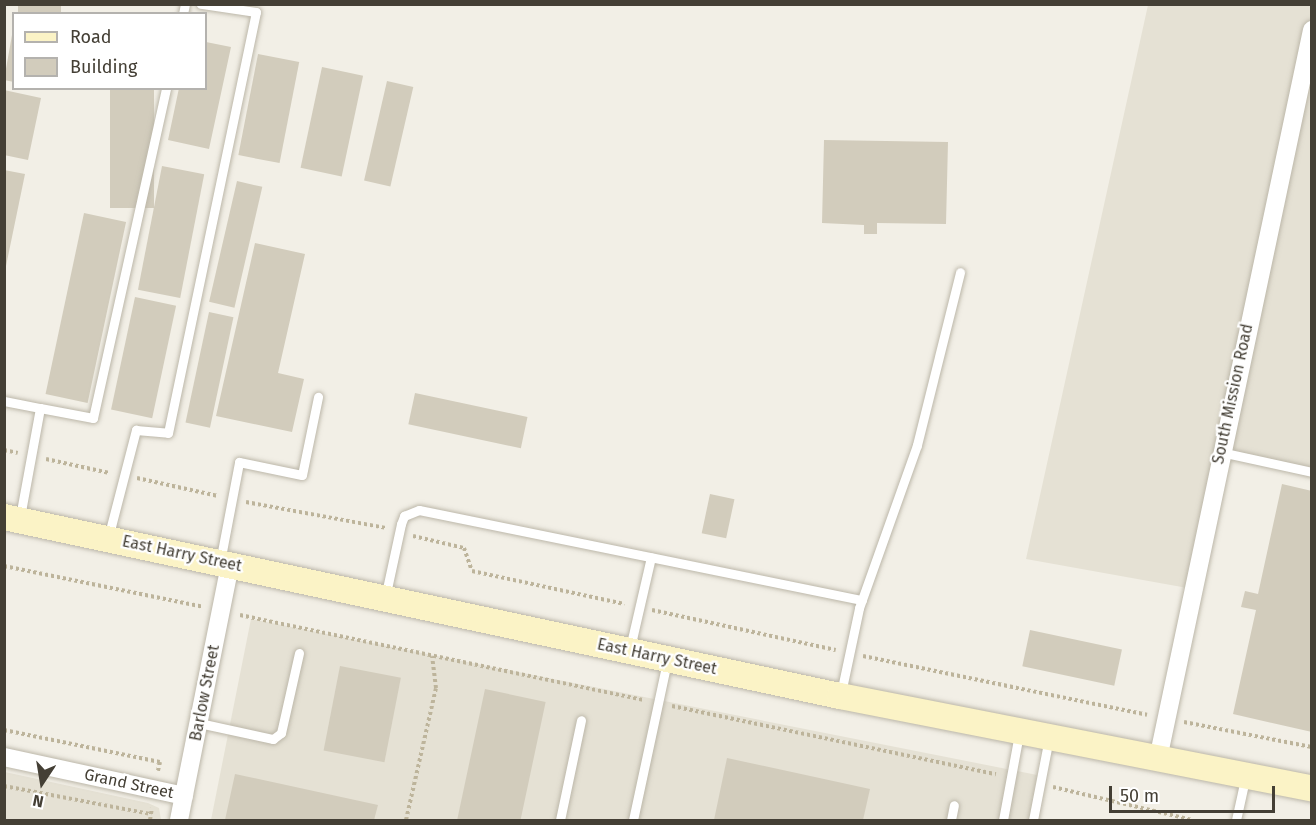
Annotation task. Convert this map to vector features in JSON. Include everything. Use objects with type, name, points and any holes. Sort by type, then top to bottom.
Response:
[{"type":"main road","name":"East Harry Street","points":[[12,518],[840,696],[1311,789]]},
{"type":"street","name":"South Mission Road","points":[[1158,759],[1311,30]]},
{"type":"street","name":"Barlow Street","points":[[179,820],[221,611],[225,563]]},
{"type":"street","name":"Grand Street","points":[[4,757],[184,796]]},
{"type":"lane","points":[[108,538],[136,430],[168,433],[256,12],[201,4]]},
{"type":"lane","points":[[4,401],[93,418],[166,90]]},
{"type":"lane","points":[[840,696],[862,600],[917,445],[960,272]]},
{"type":"lane","points":[[225,563],[239,462],[302,475],[318,397]]},
{"type":"lane","points":[[12,518],[40,408]]},
{"type":"lane","points":[[1221,452],[1311,472]]},
{"type":"lane","points":[[385,598],[404,516],[419,510],[862,600]]},
{"type":"lane","points":[[630,651],[651,557]]},
{"type":"lane","points":[[199,723],[273,739],[281,733],[299,653]]},
{"type":"lane","points":[[633,820],[667,659]]},
{"type":"lane","points":[[560,820],[581,720]]},
{"type":"lane","points":[[1003,820],[1019,732]]},
{"type":"lane","points":[[1033,820],[1049,738]]},
{"type":"lane","points":[[1236,820],[1245,776]]},
{"type":"lane","points":[[951,820],[954,805]]},
{"type":"path","points":[[4,566],[1011,778]]},
{"type":"path","points":[[406,820],[436,688],[432,656]]},
{"type":"path","points":[[1040,784],[1193,820]]},
{"type":"path","points":[[4,786],[151,814]]},
{"type":"shaded area","points":[[1148,5],[1311,5],[1311,471],[1221,452],[1193,589],[1026,559]]},
{"type":"shaded area","points":[[251,619],[1042,776],[1032,820],[211,820]]},
{"type":"shaded area","points":[[5,772],[148,803],[159,808],[161,820],[5,820]]},
{"type":"building","points":[[18,4],[61,4],[61,12],[18,12]]},
{"type":"building","points":[[12,35],[12,82],[4,80]]},
{"type":"building","points":[[207,42],[231,47],[209,149],[168,140],[179,90],[207,90]]},
{"type":"building","points":[[258,54],[299,62],[280,163],[238,155]]},
{"type":"building","points":[[322,67],[363,76],[342,176],[301,168]]},
{"type":"building","points":[[387,81],[413,87],[390,186],[364,180]]},
{"type":"building","points":[[4,90],[41,98],[28,160],[4,155]]},
{"type":"building","points":[[110,90],[154,90],[154,208],[110,208]]},
{"type":"building","points":[[824,140],[948,142],[946,224],[877,223],[877,234],[864,234],[864,225],[822,223]]},
{"type":"building","points":[[162,166],[204,174],[180,298],[138,290]]},
{"type":"building","points":[[4,170],[25,174],[6,266],[4,266]]},
{"type":"building","points":[[237,181],[262,187],[234,308],[209,302]]},
{"type":"building","points":[[84,213],[126,222],[88,403],[46,394]]},
{"type":"building","points":[[255,243],[305,254],[278,373],[304,379],[292,432],[216,416]]},
{"type":"building","points":[[135,297],[176,306],[152,418],[111,409]]},
{"type":"building","points":[[209,312],[233,317],[210,428],[186,423]]},
{"type":"building","points":[[415,393],[527,417],[521,448],[408,424]]},
{"type":"building","points":[[1282,484],[1312,491],[1312,732],[1233,714],[1256,610],[1241,607],[1245,591],[1258,594]]},
{"type":"building","points":[[710,494],[734,499],[726,538],[702,533]]},
{"type":"building","points":[[1030,630],[1122,650],[1114,686],[1022,666]]},
{"type":"building","points":[[340,666],[401,678],[384,762],[324,750]]},
{"type":"building","points":[[485,689],[546,702],[521,820],[457,820]]},
{"type":"building","points":[[727,758],[870,789],[863,820],[714,820]]},
{"type":"building","points":[[235,774],[378,805],[374,820],[225,820]]}]
